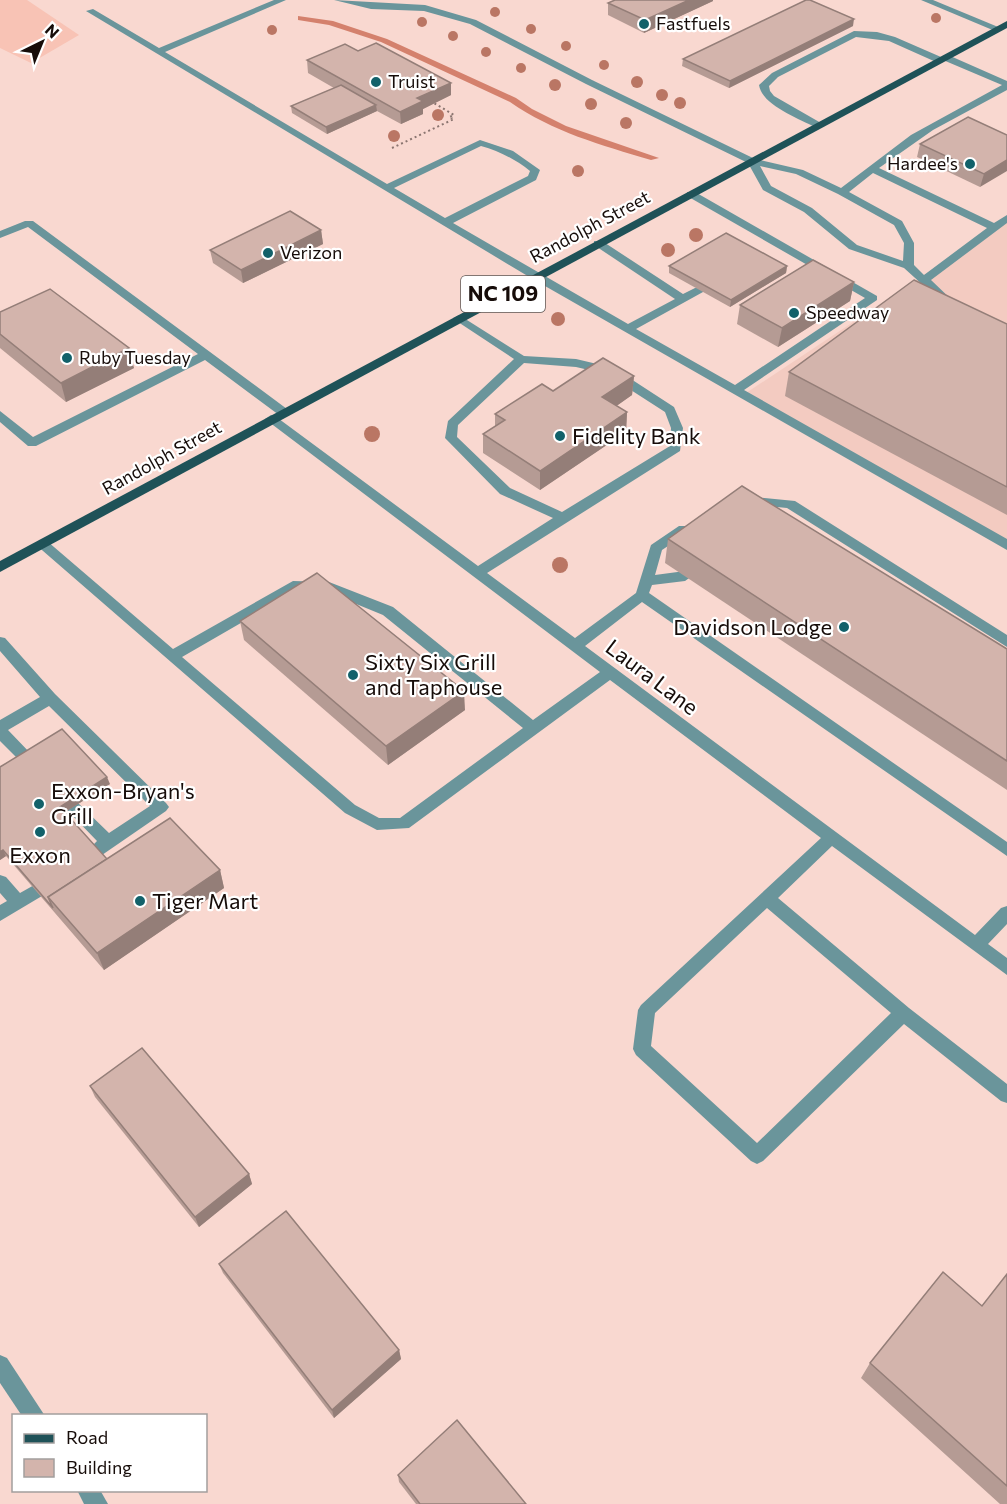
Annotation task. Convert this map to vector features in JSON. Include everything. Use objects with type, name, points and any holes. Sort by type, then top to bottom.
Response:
[{"type":"main road","name":"Randolph Street","points":[[0,567],[535,276],[1002,26]]},
{"type":"street","points":[[159,51],[282,0]]},
{"type":"street","points":[[338,0],[371,6],[425,8],[473,22],[589,82],[752,161],[799,172],[842,192],[898,223],[909,243],[908,266]]},
{"type":"street","points":[[925,0],[1002,26]]},
{"type":"street","points":[[90,11],[535,276],[1007,544]]},
{"type":"street","points":[[818,125],[771,98],[765,92],[764,85],[775,75],[854,34],[877,35],[892,39],[1004,83]]},
{"type":"street","points":[[842,192],[874,169],[886,157],[1004,83],[1007,74]]},
{"type":"street","points":[[388,187],[480,143],[495,146],[522,160],[535,170],[532,178],[446,222]]},
{"type":"street","points":[[752,161],[767,188],[808,210],[853,247],[908,266],[953,307]]},
{"type":"street","points":[[874,169],[994,227]]},
{"type":"street","points":[[691,194],[873,298],[735,390]]},
{"type":"street","points":[[924,280],[1007,218]]},
{"type":"street","name":"Laura Lane","points":[[0,235],[29,223],[205,355],[277,416],[477,573],[1007,968]]},
{"type":"street","points":[[598,243],[683,298]]},
{"type":"street","points":[[764,252],[780,244]]},
{"type":"street","points":[[628,329],[699,290]]},
{"type":"street","points":[[459,318],[521,359],[576,363],[610,371],[670,410],[677,428],[676,448],[477,573]]},
{"type":"street","points":[[0,415],[32,442],[205,355]]},
{"type":"street","points":[[521,359],[452,424],[451,438],[505,491],[563,518]]},
{"type":"street","points":[[727,500],[756,499],[790,504],[1007,642]]},
{"type":"street","points":[[767,517],[780,503]]},
{"type":"street","points":[[644,588],[656,548],[700,518]]},
{"type":"street","points":[[42,544],[350,809],[377,824],[403,824],[610,672]]},
{"type":"street","points":[[575,646],[644,588],[685,576]]},
{"type":"street","points":[[172,656],[298,584],[329,587],[388,611],[534,729]]},
{"type":"street","points":[[644,588],[1007,850]]},
{"type":"street","points":[[0,642],[50,698],[161,807],[102,846],[73,807]]},
{"type":"street","points":[[27,759],[0,729],[50,698]]},
{"type":"street","points":[[832,837],[647,1010],[642,1049],[757,1155],[903,1013]]},
{"type":"street","points":[[0,882],[18,901]]},
{"type":"street","points":[[0,914],[36,891]]},
{"type":"street","points":[[766,898],[903,1013],[1007,1095]]},
{"type":"street","points":[[976,945],[1007,914]]},
{"type":"street","points":[[0,1365],[34,1414]]},
{"type":"street","points":[[88,1492],[97,1504]]},
{"type":"path","points":[[392,148],[454,119],[449,117],[454,115],[434,103]]},
{"type":"shaded area","points":[[0,0],[27,0],[79,35],[31,63],[0,48]]},
{"type":"shaded area","points":[[1007,220],[1007,550],[743,395]]},
{"type":"building","points":[[615,0],[689,0],[645,20],[608,3]]},
{"type":"building","name":"Fastfuels","points":[[806,0],[854,19],[730,81],[683,59]]},
{"type":"building","name":"Truist","points":[[376,43],[451,83],[417,98],[423,101],[400,112],[307,60],[345,44],[358,51]]},
{"type":"building","points":[[341,85],[376,105],[326,127],[291,106]]},
{"type":"building","name":"Hardee's","points":[[968,117],[1007,135],[1007,160],[984,174],[920,144]]},
{"type":"building","points":[[290,211],[321,230],[241,270],[210,250]]},
{"type":"building","points":[[726,233],[787,266],[731,300],[669,266]]},
{"type":"building","points":[[813,260],[854,282],[782,328],[740,305]]},
{"type":"building","points":[[914,280],[1007,324],[1007,487],[789,372]]},
{"type":"building","name":"Ruby Tuesday","points":[[50,289],[129,348],[61,383],[0,334],[0,312]]},
{"type":"building","name":"Fidelity Bank","points":[[603,358],[634,376],[602,397],[627,412],[540,471],[483,434],[505,420],[495,414],[542,384],[553,391]]},
{"type":"building","name":"Davidson Lodge","points":[[742,486],[1007,649],[1007,761],[668,539]]},
{"type":"building","name":"Sixty Six Grill and Taphouse","points":[[317,573],[464,691],[386,746],[240,621]]},
{"type":"building","name":"Exxon","points":[[62,729],[107,777],[60,807],[107,859],[48,897],[53,908],[3,850],[0,852],[0,767]]},
{"type":"building","name":"Tiger Mart","points":[[170,818],[220,870],[97,953],[48,897]]},
{"type":"building","points":[[142,1048],[249,1174],[195,1217],[90,1086]]},
{"type":"building","points":[[286,1211],[399,1350],[332,1410],[219,1264]]},
{"type":"building","points":[[943,1272],[982,1306],[1007,1274],[1007,1486],[870,1363]]},
{"type":"building","points":[[457,1420],[526,1504],[420,1504],[398,1475]]},
{"type":"waterway","points":[[301,18],[330,23],[384,41],[513,100],[545,120],[563,128],[654,158]]},
{"type":"place","name":"Fastfuels","points":[[644,24]]},
{"type":"place","name":"Truist","points":[[376,82]]},
{"type":"place","name":"Hardee's","points":[[970,164]]},
{"type":"place","name":"Verizon","points":[[268,253]]},
{"type":"place","name":"Speedway","points":[[794,313]]},
{"type":"place","name":"Ruby Tuesday","points":[[67,358]]},
{"type":"place","name":"Fidelity Bank","points":[[560,436]]},
{"type":"place","name":"Davidson Lodge","points":[[844,627]]},
{"type":"place","name":"Sixty Six Grill and Taphouse","points":[[353,675]]},
{"type":"place","name":"Exxon-Bryan's Grill","points":[[39,804]]},
{"type":"place","name":"Exxon","points":[[40,832]]},
{"type":"place","name":"Tiger Mart","points":[[140,901]]}]
